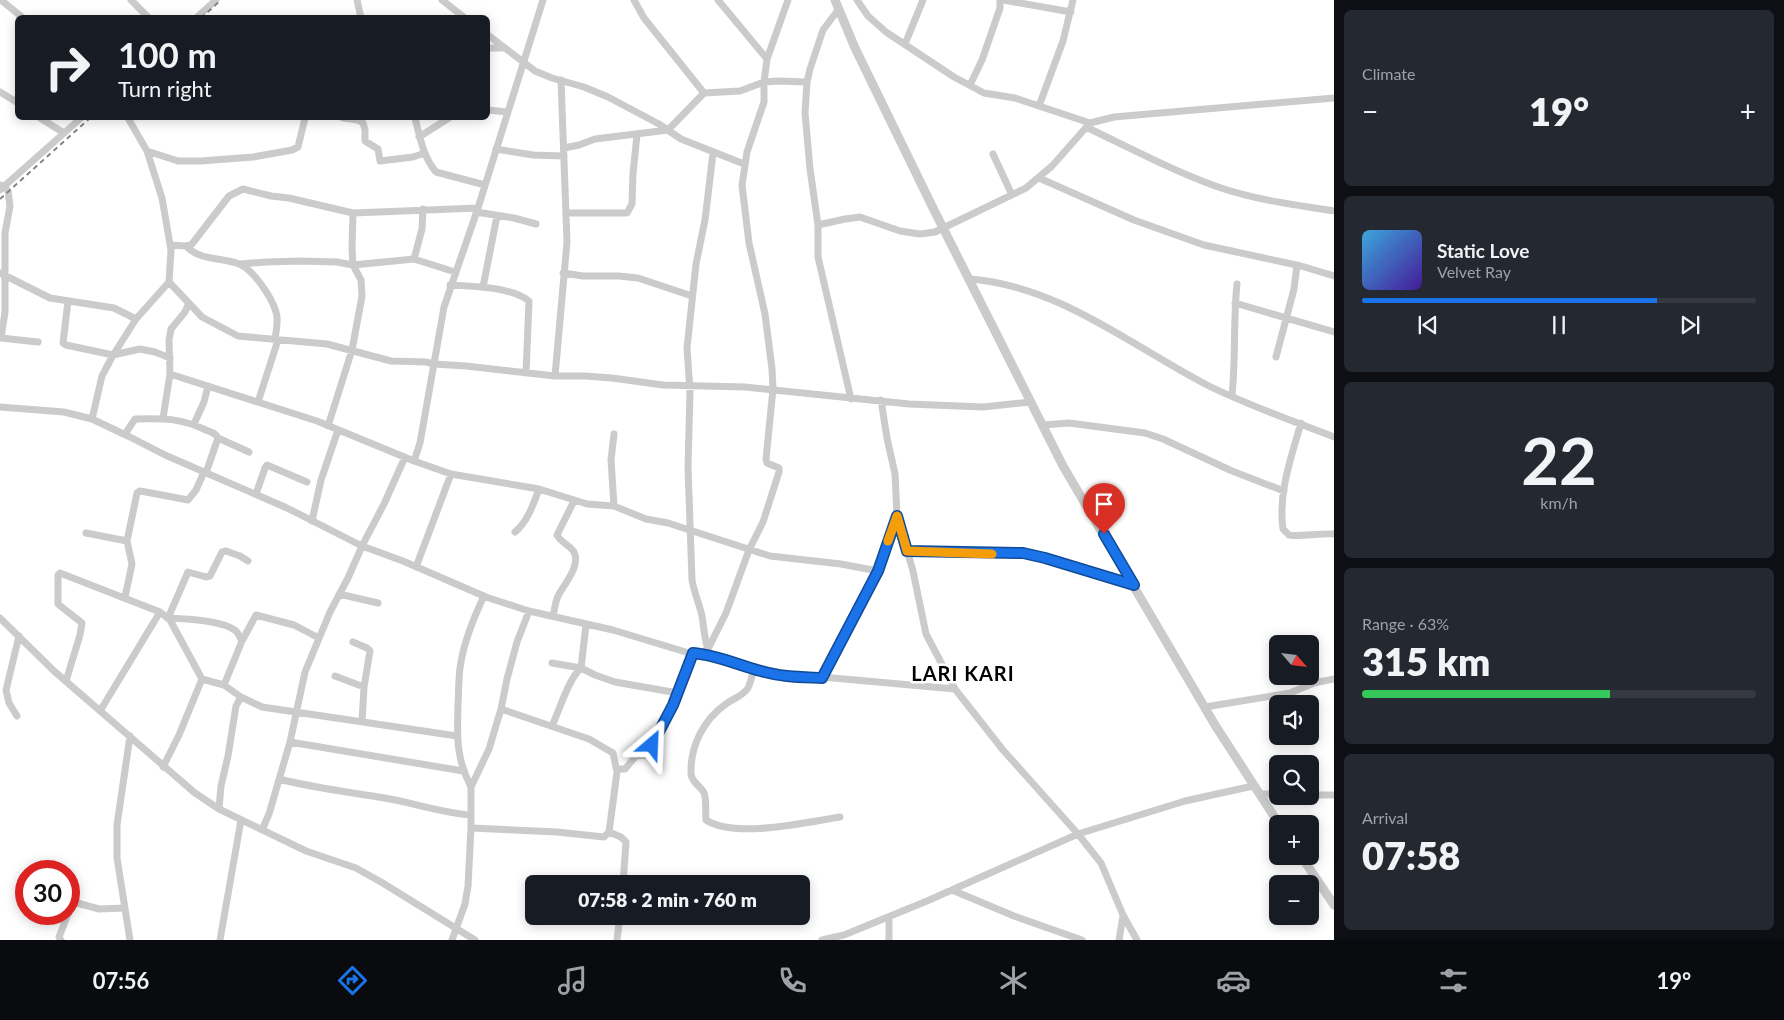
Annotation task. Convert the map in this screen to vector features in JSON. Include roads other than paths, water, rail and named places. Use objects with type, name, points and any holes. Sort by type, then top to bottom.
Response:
[{"type":"street","points":[[1,0],[19,15]]},
{"type":"street","points":[[131,0],[146,15]]},
{"type":"street","points":[[199,15],[216,0]]},
{"type":"street","points":[[357,0],[360,15]]},
{"type":"street","points":[[442,0],[461,15]]},
{"type":"street","points":[[414,461],[420,443],[444,307],[450,285],[477,210],[543,0]]},
{"type":"street","points":[[634,0],[644,18],[704,93]]},
{"type":"street","points":[[718,0],[767,58]]},
{"type":"street","points":[[706,651],[726,613],[749,550],[763,522],[779,472],[779,468],[768,463],[766,459],[773,389],[765,314],[749,243],[742,185],[744,164],[764,102],[767,58],[788,0]]},
{"type":"street","points":[[835,0],[838,10],[944,228],[1063,466],[1205,707],[1273,815]]},
{"type":"street","points":[[857,0],[868,16],[886,32],[954,77],[984,93],[1015,98],[1088,125],[1194,178],[1218,187],[1253,197],[1334,211]]},
{"type":"street","points":[[906,44],[923,0]]},
{"type":"street","points":[[970,85],[982,60],[1002,0],[1071,12]]},
{"type":"street","points":[[1039,106],[1063,40],[1073,0]]},
{"type":"street","points":[[838,10],[823,30],[807,82],[805,113],[818,225],[818,256],[851,399]]},
{"type":"street","points":[[490,37],[535,71],[608,97],[681,139],[744,164]]},
{"type":"street","points":[[490,48],[504,48]]},
{"type":"street","points":[[555,376],[566,242],[561,80]]},
{"type":"street","points":[[564,148],[595,139],[668,130],[704,93],[740,91],[764,82],[807,82]]},
{"type":"street","points":[[0,92],[15,101]]},
{"type":"street","points":[[818,225],[860,218],[900,231],[920,234],[935,232],[1026,188],[1052,166],[1088,125],[1114,116],[1334,98]]},
{"type":"street","points":[[490,110],[507,112]]},
{"type":"street","points":[[43,120],[64,133]]},
{"type":"street","points":[[38,342],[1,338],[5,312],[3,274],[4,233],[10,206],[8,191],[1,187],[79,120]]},
{"type":"street","points":[[92,419],[102,376],[113,355],[136,319],[169,282],[170,245],[162,198],[147,151],[129,120]]},
{"type":"street","points":[[147,151],[178,161],[201,161],[253,157],[292,150],[298,147],[304,120]]},
{"type":"street","points":[[351,120],[363,123],[365,141],[378,149],[380,161],[412,157],[425,153]]},
{"type":"street","points":[[416,120],[421,145],[436,172],[485,185]]},
{"type":"street","points":[[420,136],[446,120]]},
{"type":"street","points":[[566,213],[627,213],[632,204],[633,174],[638,135]]},
{"type":"street","points":[[496,149],[532,155],[564,156]]},
{"type":"street","points":[[706,651],[702,616],[692,580],[688,467],[690,416],[687,348],[696,264],[706,211],[713,153]]},
{"type":"street","points":[[993,154],[1012,195]]},
{"type":"street","points":[[1039,178],[1134,220],[1204,245],[1334,276]]},
{"type":"street","points":[[170,245],[186,246],[192,244],[229,196],[243,189],[271,196],[296,199],[353,213],[424,209],[477,210],[536,224]]},
{"type":"street","points":[[414,259],[422,229],[424,209]]},
{"type":"street","points":[[328,426],[352,350],[362,296],[361,280],[353,265],[353,213]]},
{"type":"street","points":[[483,286],[497,216]]},
{"type":"street","points":[[186,246],[192,253],[240,264],[337,262],[353,265],[414,259],[455,272]]},
{"type":"street","points":[[240,264],[261,283],[276,312],[277,339],[258,402]]},
{"type":"street","points":[[1276,357],[1294,289],[1297,266]]},
{"type":"street","points":[[563,272],[583,276],[638,278],[692,296]]},
{"type":"street","points":[[3,274],[50,298],[114,308],[136,319]]},
{"type":"street","points":[[970,279],[989,281],[1042,296],[1077,311],[1210,386],[1259,408],[1334,437]]},
{"type":"street","points":[[169,282],[202,317],[238,336],[327,344],[391,360],[555,376],[612,378],[663,385],[773,389],[909,404],[983,407],[1031,402]]},
{"type":"street","points":[[1232,395],[1235,370],[1238,284]]},
{"type":"street","points":[[450,285],[483,286],[524,297],[529,301],[526,373]]},
{"type":"street","points":[[68,301],[63,342],[66,345],[113,355],[140,349],[170,358]]},
{"type":"street","points":[[164,418],[170,374],[171,329],[185,312],[189,303]]},
{"type":"street","points":[[1236,303],[1334,332]]},
{"type":"street","points":[[170,374],[328,426],[451,474],[539,489],[587,504],[614,506],[646,519],[668,523],[770,556],[841,564],[878,571]]},
{"type":"street","points":[[194,424],[204,402],[208,386]]},
{"type":"street","points":[[881,400],[895,474],[897,516],[926,634],[955,689],[1004,750],[1078,834],[1101,864],[1123,915],[1137,940]]},
{"type":"street","points":[[0,407],[64,412],[92,419],[165,455],[256,494],[362,546],[484,596],[529,611],[614,630],[693,653],[706,651],[754,669],[790,677],[955,689]]},
{"type":"street","points":[[125,434],[135,419],[164,418],[194,424],[216,434],[218,438],[249,452]]},
{"type":"street","points":[[1043,425],[1069,423],[1145,433],[1163,439],[1232,471],[1284,491]]},
{"type":"street","points":[[1301,423],[1284,491],[1282,520],[1284,530],[1289,535],[1334,534]]},
{"type":"street","points":[[312,521],[321,480],[338,430]]},
{"type":"street","points":[[614,434],[611,460],[614,506]]},
{"type":"street","points":[[125,597],[132,564],[127,541],[137,493],[140,491],[188,500],[205,473],[218,438]]},
{"type":"street","points":[[262,830],[269,814],[290,742],[305,672],[319,638],[405,457]]},
{"type":"street","points":[[256,494],[265,468],[268,465],[307,482]]},
{"type":"street","points":[[416,567],[451,474]]},
{"type":"street","points":[[515,532],[522,526],[529,515],[539,489]]},
{"type":"street","points":[[553,616],[557,598],[575,565],[576,557],[573,550],[560,540],[557,535],[574,500]]},
{"type":"street","points":[[822,678],[878,571],[897,516]]},
{"type":"street","points":[[86,533],[127,541]]},
{"type":"street","points":[[168,618],[188,572],[206,577],[210,576],[222,552],[226,551],[248,561]]},
{"type":"street","points":[[907,551],[1023,553],[1134,585]]},
{"type":"street","points":[[66,681],[82,623],[58,604],[59,574],[64,574],[160,612],[168,618],[202,679],[224,685],[241,697],[262,706],[297,713],[457,736]]},
{"type":"street","points":[[340,594],[378,603]]},
{"type":"street","points":[[471,787],[463,771],[458,749],[461,662],[472,623],[484,596]]},
{"type":"street","points":[[452,940],[468,886],[472,828],[471,787],[489,749],[517,642],[529,611]]},
{"type":"street","points":[[100,711],[160,612]]},
{"type":"street","points":[[224,685],[242,641],[258,614],[294,625],[319,638]]},
{"type":"street","points":[[0,618],[66,681],[195,793],[219,809],[306,851],[356,868],[475,940]]},
{"type":"street","points":[[168,618],[200,621],[229,627],[237,632],[242,641]]},
{"type":"street","points":[[552,726],[570,683],[576,672],[581,668],[586,625]]},
{"type":"street","points":[[17,716],[9,704],[6,690],[19,636]]},
{"type":"street","points":[[353,642],[370,651],[364,687],[362,722]]},
{"type":"street","points":[[617,769],[625,769],[636,756],[649,753],[678,693],[693,653]]},
{"type":"street","points":[[552,663],[581,668],[615,682],[678,693]]},
{"type":"street","points":[[754,669],[748,688],[742,695],[709,718],[698,736],[691,776],[704,793],[706,820],[711,823],[740,828],[764,828],[840,817]]},
{"type":"street","points":[[335,676],[364,687]]},
{"type":"street","points":[[163,767],[182,728],[202,679]]},
{"type":"street","points":[[1205,707],[1290,693],[1314,683],[1334,679]]},
{"type":"street","points":[[219,809],[220,786],[228,756],[236,706],[241,697]]},
{"type":"street","points":[[472,828],[557,832],[604,837],[609,832],[617,769],[613,753],[589,740],[501,709]]},
{"type":"street","points":[[130,736],[118,825],[117,858],[130,940]]},
{"type":"street","points":[[290,742],[463,771]]},
{"type":"street","points":[[279,779],[305,786],[386,798],[455,814],[471,815]]},
{"type":"street","points":[[822,940],[844,938],[1078,834],[1185,801],[1256,790],[1269,792]]},
{"type":"street","points":[[1319,795],[1334,796]]},
{"type":"street","points":[[220,940],[241,820]]},
{"type":"street","points":[[609,832],[621,837],[626,842],[623,875]]},
{"type":"street","points":[[1307,865],[1334,906]]},
{"type":"street","points":[[952,890],[1014,916],[1082,940]]},
{"type":"street","points":[[80,904],[99,909],[125,908]]},
{"type":"street","points":[[1119,940],[1123,915]]},
{"type":"street","points":[[889,917],[889,940]]},
{"type":"street","points":[[61,940],[59,937],[64,925]]},
{"type":"street","points":[[617,940],[619,925]]},
{"type":"railway","points":[[204,15],[221,0]]},
{"type":"railway","points":[[0,199],[88,120]]},
{"type":"district","name":"LARI KARI","points":[[963,674]]}]
